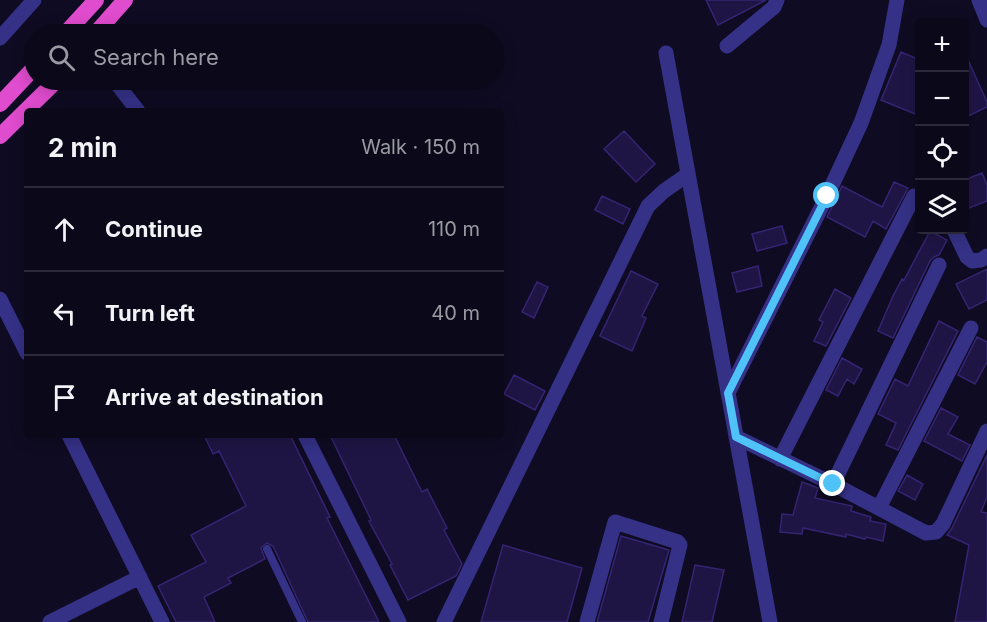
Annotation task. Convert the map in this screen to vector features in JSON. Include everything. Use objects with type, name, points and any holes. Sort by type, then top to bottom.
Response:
[{"type":"highway","points":[[74,24],[96,0]]},
{"type":"highway","points":[[104,24],[126,0]]},
{"type":"highway","points":[[0,105],[24,79]]},
{"type":"highway","points":[[28,108],[47,90]]},
{"type":"highway","points":[[0,136],[24,112]]},
{"type":"street","points":[[0,38],[34,0]]},
{"type":"street","points":[[727,46],[774,7],[777,0]]},
{"type":"street","points":[[728,393],[861,123],[889,45],[897,0]]},
{"type":"street","points":[[979,0],[987,20]]},
{"type":"street","points":[[666,53],[770,622]]},
{"type":"street","points":[[122,90],[136,108]]},
{"type":"street","points":[[444,622],[648,206],[664,190],[687,175]]},
{"type":"street","points":[[780,459],[914,196]]},
{"type":"street","points":[[956,234],[967,257],[972,261],[981,260],[987,256]]},
{"type":"street","points":[[833,484],[939,265]]},
{"type":"street","points":[[0,299],[24,346]]},
{"type":"street","points":[[879,508],[972,328]]},
{"type":"street","points":[[736,437],[926,533],[936,532],[943,524],[987,431]]},
{"type":"street","points":[[70,438],[162,622]]},
{"type":"street","points":[[307,438],[399,622]]},
{"type":"street","points":[[587,622],[615,522],[680,545],[661,622]]},
{"type":"street","points":[[50,622],[140,577]]},
{"type":"lane","points":[[267,549],[302,622]]},
{"type":"building","points":[[706,0],[766,0],[718,25]]},
{"type":"building","points":[[901,52],[915,58],[915,114],[881,100]]},
{"type":"building","points":[[969,62],[987,102],[987,107],[969,116]]},
{"type":"building","points":[[624,131],[655,164],[636,182],[604,149]]},
{"type":"building","points":[[982,173],[987,185],[987,201],[969,208],[969,180]]},
{"type":"building","points":[[894,182],[908,188],[886,229],[873,221],[865,237],[827,217],[842,186],[882,207]]},
{"type":"building","points":[[602,196],[630,209],[623,224],[595,210]]},
{"type":"building","points":[[782,226],[787,243],[757,251],[752,234]]},
{"type":"building","points":[[928,234],[936,234],[947,240],[939,255],[930,261],[893,338],[878,331],[893,296],[902,279],[904,280]]},
{"type":"building","points":[[758,266],[762,286],[737,292],[732,273]]},
{"type":"building","points":[[987,269],[987,300],[969,309],[956,284]]},
{"type":"building","points":[[631,271],[658,284],[642,316],[646,318],[632,351],[600,336]]},
{"type":"building","points":[[537,282],[548,287],[534,318],[522,312]]},
{"type":"building","points":[[835,289],[851,298],[826,346],[814,341],[823,322],[819,320]]},
{"type":"building","points":[[939,321],[958,331],[898,450],[886,445],[896,423],[878,414],[895,379],[908,386]]},
{"type":"building","points":[[977,337],[987,342],[987,362],[975,384],[958,375]]},
{"type":"building","points":[[842,358],[862,369],[854,384],[847,379],[838,396],[826,390]]},
{"type":"building","points":[[514,375],[545,391],[535,410],[504,394]]},
{"type":"building","points":[[941,408],[958,417],[948,434],[970,445],[962,461],[924,441]]},
{"type":"building","points":[[205,438],[291,438],[330,517],[327,518],[379,622],[308,622],[273,546],[267,543],[261,548],[265,559],[228,578],[231,583],[204,597],[215,622],[176,622],[158,586],[206,562],[191,535],[246,506],[219,451],[213,454]]},
{"type":"building","points":[[331,438],[395,438],[422,492],[427,489],[447,528],[444,530],[462,564],[456,576],[408,600],[369,521],[371,520]]},
{"type":"building","points":[[987,455],[987,497],[981,512],[987,513],[987,622],[955,622],[969,545],[947,535]]},
{"type":"building","points":[[907,475],[923,484],[915,500],[898,491]]},
{"type":"building","points":[[802,482],[818,488],[815,498],[852,506],[851,511],[871,517],[870,521],[886,524],[883,541],[846,534],[846,537],[803,528],[802,534],[780,532],[782,514],[793,515]]},
{"type":"building","points":[[621,536],[669,550],[648,622],[597,622]]},
{"type":"building","points":[[503,545],[582,568],[567,622],[481,622]]},
{"type":"building","points":[[695,565],[724,570],[712,622],[682,622]]},
{"type":"route","points":[[827,196],[728,393],[736,437],[833,484]]}]
